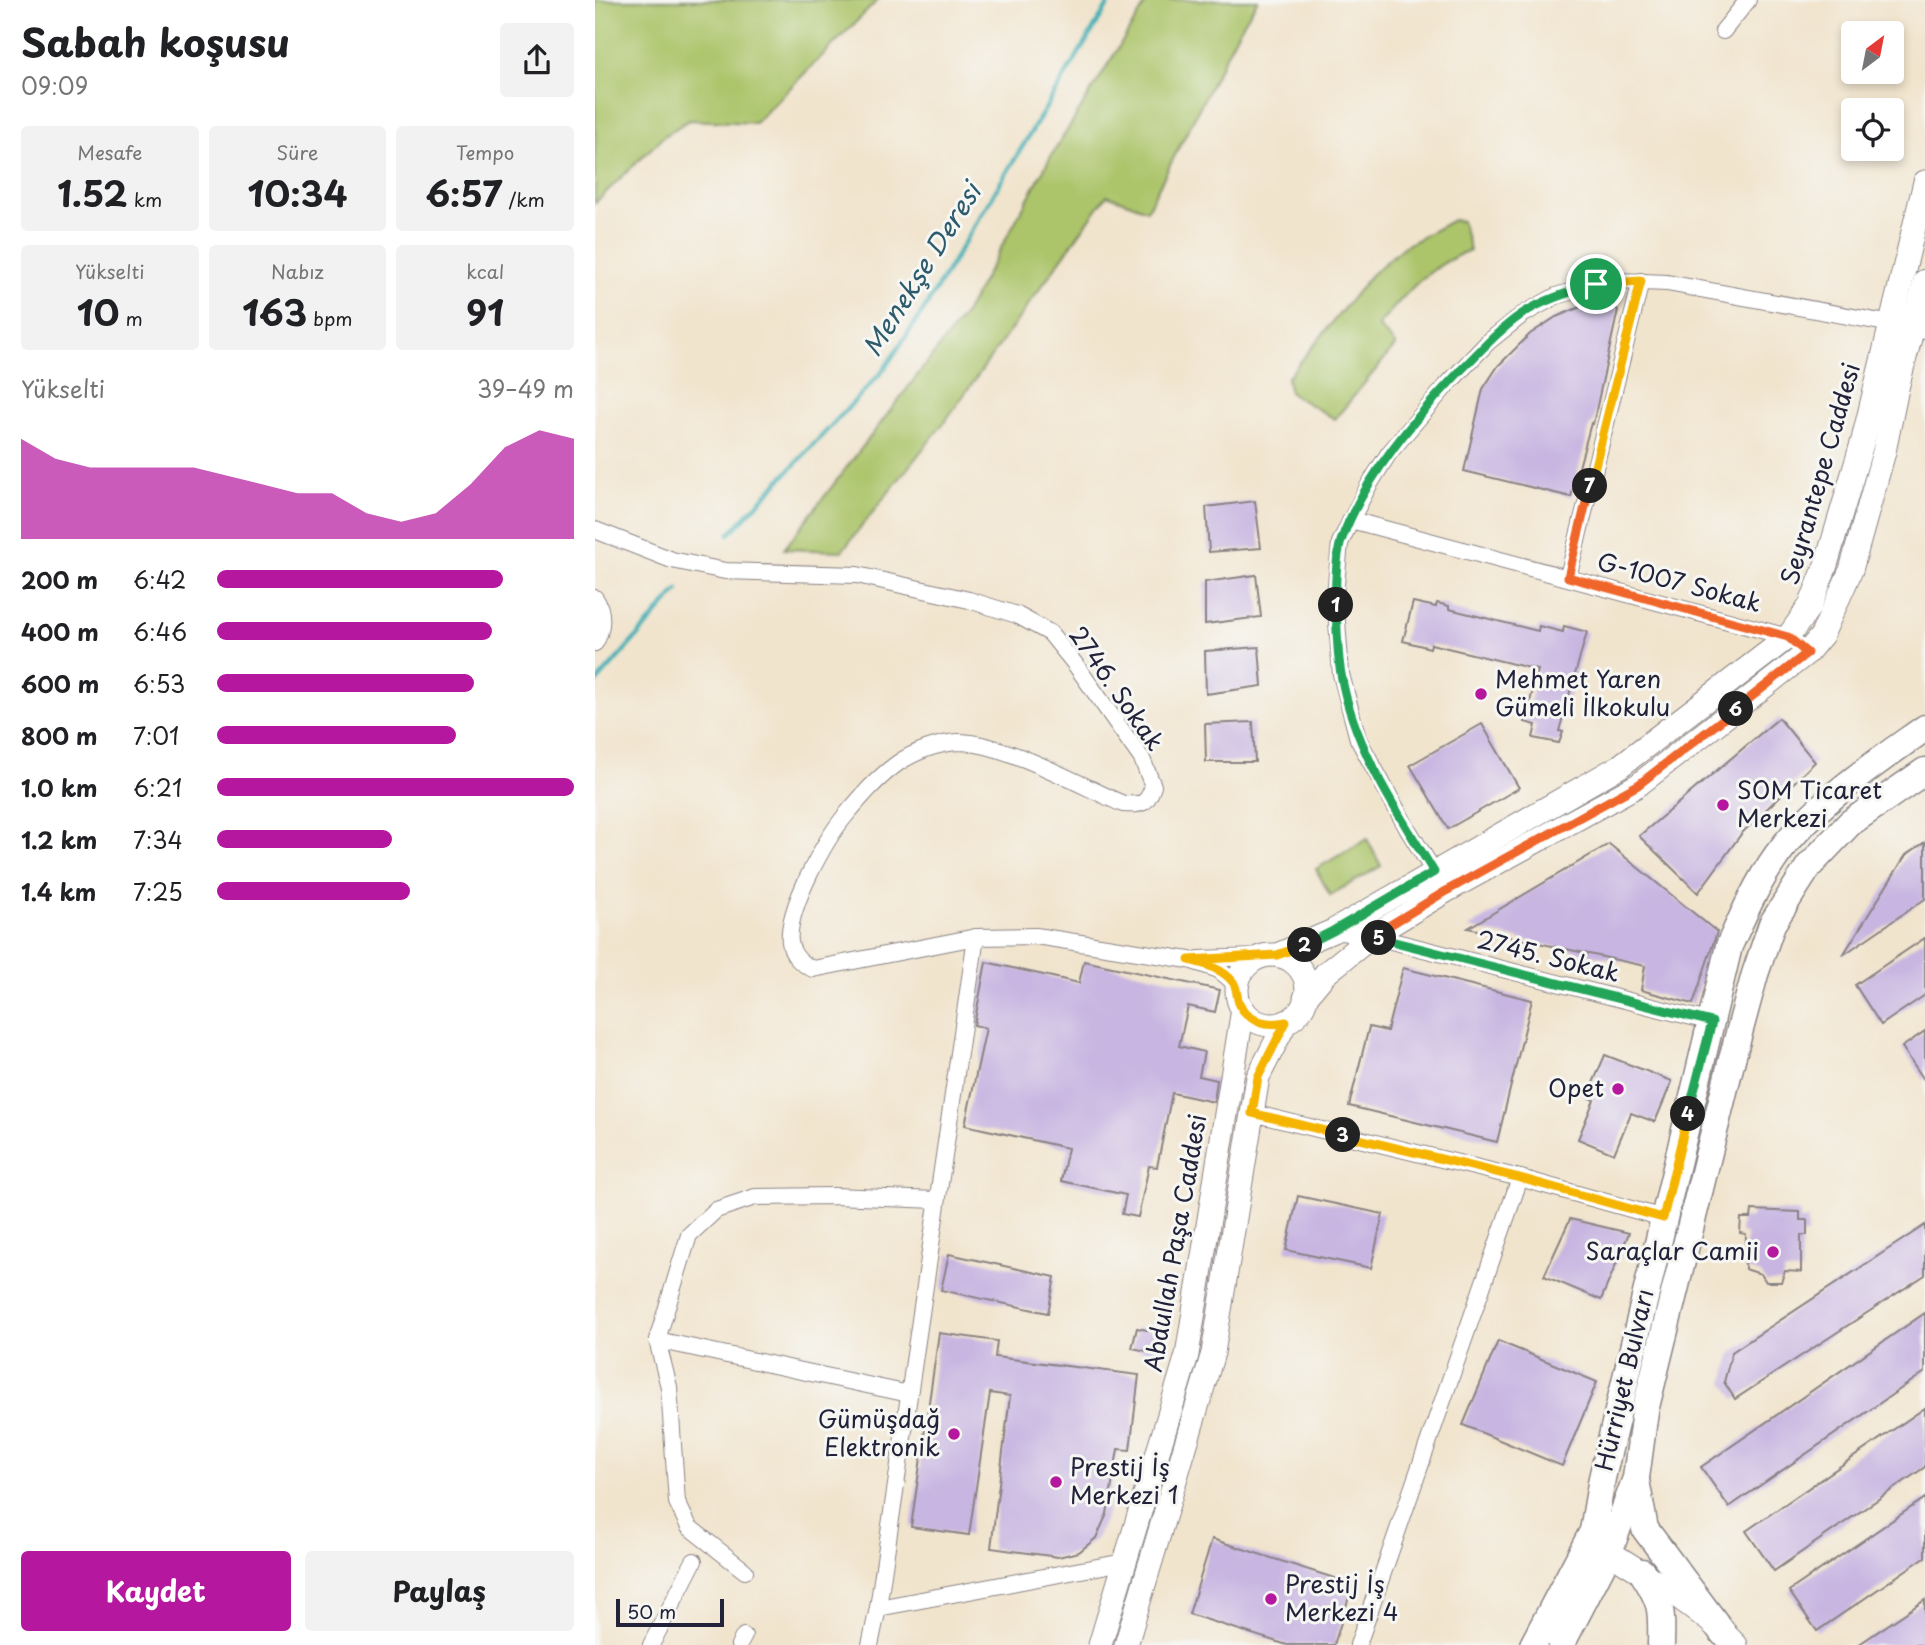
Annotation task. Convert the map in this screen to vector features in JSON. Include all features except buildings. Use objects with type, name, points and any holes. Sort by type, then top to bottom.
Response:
[{"type":"main road","name":"Seyrantepe Caddesi","points":[[1305,998],[1325,974],[1440,881],[1620,766],[1788,637],[1810,606],[1825,568],[1863,440],[1925,182]]},
{"type":"main road","name":"Seyrantepe Caddesi","points":[[1269,956],[1333,931],[1638,785],[1807,653],[1822,635],[1851,570],[1919,328],[1925,281]]},
{"type":"main road","name":"Hürriyet Bulvarı","points":[[1533,1645],[1593,1531],[1602,1478],[1729,946],[1752,896],[1777,854],[1815,812],[1925,728]]},
{"type":"main road","name":"Hürriyet Bulvarı","points":[[1561,1645],[1609,1552],[1636,1478],[1645,1411],[1755,974],[1772,924],[1809,866],[1850,823],[1925,771]]},
{"type":"main road","points":[[1126,1645],[1213,1353],[1258,1077],[1286,1022],[1294,1016],[1305,998],[1305,979],[1301,971],[1286,958],[1269,956],[1253,960],[1241,972],[1240,999],[1251,1018],[1262,1023],[1286,1022]]},
{"type":"main road","name":"Abdullah Paşa Caddesi","points":[[1100,1645],[1187,1355],[1240,999]]},
{"type":"main road","points":[[1636,1478],[1645,1529],[1729,1639]]},
{"type":"main road","points":[[1581,1556],[1591,1549],[1601,1548],[1609,1552],[1642,1572],[1729,1639]]},
{"type":"main road","points":[[1642,1572],[1658,1596],[1662,1620],[1661,1645]]},
{"type":"street","points":[[1723,31],[1748,0]]},
{"type":"street","points":[[1568,577],[1641,281]]},
{"type":"street","points":[[1440,881],[1358,739],[1341,674],[1335,595],[1340,543],[1369,485],[1389,453],[1446,386],[1488,342],[1513,321],[1556,296],[1596,284],[1641,281],[1667,283],[1890,325],[1919,328]]},
{"type":"street","name":"G-1007 Sokak","points":[[1352,520],[1788,637],[1807,653]]},
{"type":"street","name":"2746. Sokak","points":[[595,530],[672,560],[725,571],[856,575],[969,600],[1017,615],[1050,634],[1102,700],[1142,759],[1153,786],[1149,799],[1139,805],[1123,804],[984,745],[956,742],[927,748],[900,762],[873,783],[843,818],[801,892],[792,921],[790,942],[795,955],[803,964],[813,969],[976,937],[1036,936],[1189,960]]},
{"type":"street","points":[[595,598],[602,618],[595,643]]},
{"type":"street","name":"2745. Sokak","points":[[1333,931],[1372,936],[1712,1022]]},
{"type":"street","points":[[870,1645],[878,1608],[976,937]]},
{"type":"street","points":[[1189,960],[1269,956]]},
{"type":"street","points":[[1189,960],[1219,970],[1231,980],[1240,999]]},
{"type":"street","points":[[1252,1113],[1520,1178],[1663,1218]]},
{"type":"street","points":[[1358,1645],[1520,1178]]},
{"type":"street","points":[[745,1571],[689,1527],[677,1502],[669,1387],[657,1340],[689,1235],[716,1210],[755,1197],[834,1196],[937,1200]]},
{"type":"street","points":[[657,1340],[909,1394]]},
{"type":"street","points":[[651,1645],[694,1561]]},
{"type":"street","points":[[878,1608],[1124,1562]]},
{"type":"green space","points":[[595,0],[878,0],[755,123],[689,120],[664,136],[595,203]]},
{"type":"green space","points":[[1148,0],[1258,0],[1238,32],[1147,210],[1107,195],[946,420],[842,551],[784,549],[966,312],[1050,158]]},
{"type":"green space","points":[[1453,220],[1462,221],[1470,250],[1429,273],[1378,326],[1396,345],[1335,419],[1290,393],[1287,378],[1371,275],[1403,247]]},
{"type":"green space","points":[[1367,839],[1381,866],[1330,895],[1316,869]]},
{"type":"waterway","name":"Menekşe Deresi","points":[[729,534],[882,372],[923,311],[1111,0]]},
{"type":"waterway","name":"Menekşe Deresi","points":[[595,684],[678,590]]},
{"type":"place","name":"Mehmet Yaren Gümeli İlkokulu","points":[[1481,694]]},
{"type":"place","name":"SOM Ticaret Merkezi","points":[[1723,805]]},
{"type":"place","name":"Opet","points":[[1618,1089]]},
{"type":"place","name":"Saraçlar Camii","points":[[1773,1252]]},
{"type":"place","name":"Gümüşdağ Elektronik","points":[[954,1434]]},
{"type":"place","name":"Prestij İş Merkezi 1","points":[[1056,1482]]},
{"type":"place","name":"Prestij İş Merkezi 4","points":[[1271,1599]]},
{"type":"route","points":[[1641,281],[1568,577],[1788,637],[1807,653],[1638,785],[1446,891],[1372,936],[1712,1022],[1663,1218],[1520,1178],[1252,1113],[1258,1077],[1286,1022],[1262,1023],[1251,1018],[1239,1003],[1237,989],[1231,980],[1219,970],[1189,960],[1277,955],[1333,931],[1434,872],[1358,739],[1341,674],[1335,595],[1340,543],[1369,485],[1389,453],[1488,342],[1522,315],[1556,296],[1596,284],[1641,281]]}]
